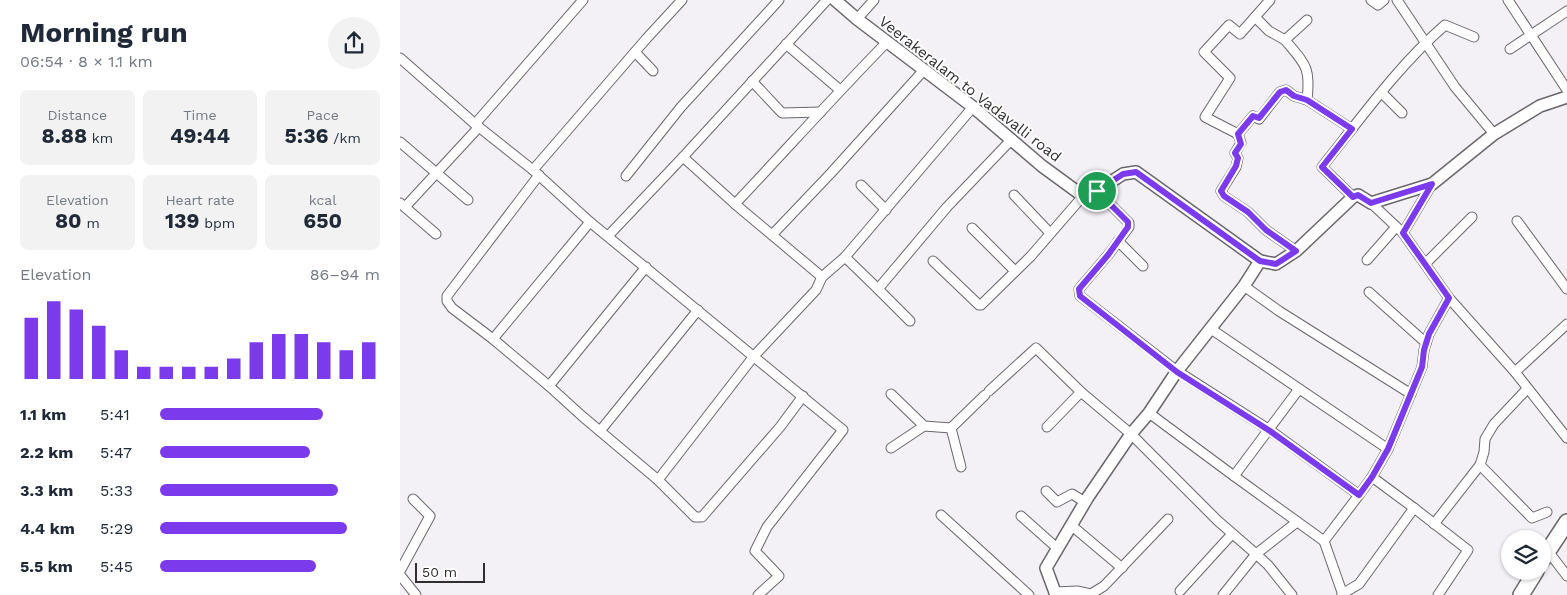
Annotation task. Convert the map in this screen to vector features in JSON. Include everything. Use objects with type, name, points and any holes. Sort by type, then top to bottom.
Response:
[{"type":"main road","points":[[1551,547],[1567,522]]},
{"type":"main road","points":[[1521,595],[1530,580]]},
{"type":"street","points":[[436,234],[402,205],[436,173],[583,0]]},
{"type":"street","points":[[682,0],[635,52],[536,172],[447,296],[447,301],[452,308],[494,339],[658,480],[695,517],[702,518],[780,427],[803,396]]},
{"type":"street","points":[[626,176],[681,107],[779,0]]},
{"type":"street","points":[[608,236],[827,0]]},
{"type":"street","name":"Veerakeralam to Vadavalli road","points":[[835,0],[857,20],[973,107],[1042,166],[1083,196]]},
{"type":"street","points":[[857,20],[874,0]]},
{"type":"street","points":[[1270,0],[1240,34],[1229,25],[1204,52],[1230,78],[1205,117],[1238,134],[1241,144],[1235,153],[1238,158],[1236,166],[1221,191],[1224,196],[1248,212],[1266,230],[1296,251]]},
{"type":"street","points":[[1371,0],[1378,5],[1384,0]]},
{"type":"street","points":[[1397,0],[1455,87],[1494,134]]},
{"type":"street","points":[[1508,0],[1567,90]]},
{"type":"street","points":[[1510,49],[1567,11]]},
{"type":"street","points":[[1255,17],[1269,31],[1285,40],[1307,66],[1309,88],[1307,100]]},
{"type":"street","points":[[1285,40],[1307,20]]},
{"type":"street","points":[[1353,197],[1322,167],[1425,42],[1445,25],[1474,37]]},
{"type":"street","points":[[735,204],[887,42]]},
{"type":"street","points":[[786,44],[840,90]]},
{"type":"street","points":[[635,52],[653,71]]},
{"type":"street","points":[[400,58],[477,126],[536,172],[590,222],[843,430],[767,527],[754,551],[779,576],[758,595]]},
{"type":"street","points":[[772,235],[924,70]]},
{"type":"street","points":[[752,82],[782,113],[821,112]]},
{"type":"street","points":[[1238,134],[1253,116],[1259,118],[1280,92],[1286,90],[1294,96],[1307,100],[1352,129]]},
{"type":"street","points":[[1382,93],[1402,113]]},
{"type":"street","points":[[1367,260],[1400,230],[1432,184],[1494,134],[1540,106],[1567,97]]},
{"type":"street","points":[[658,480],[754,356],[816,290],[822,277],[845,257],[973,107]]},
{"type":"street","points":[[878,289],[948,208],[1012,139]]},
{"type":"street","points":[[400,142],[468,200]]},
{"type":"street","points":[[683,157],[735,204],[822,277]]},
{"type":"street","points":[[933,261],[978,305],[982,305],[1016,271],[1083,196],[1097,191],[1123,174],[1136,172],[1260,261],[1276,264],[1296,251],[1353,197],[1358,195],[1371,203],[1400,230],[1449,298],[1515,372],[1567,438]]},
{"type":"street","points":[[1371,203],[1432,184]]},
{"type":"street","points":[[861,185],[886,210]]},
{"type":"street","points":[[1097,191],[1128,222],[1128,227],[1079,289],[1080,296],[1177,372],[1268,430],[1359,495]]},
{"type":"street","points":[[1014,195],[1050,233]]},
{"type":"street","points":[[1425,264],[1472,217]]},
{"type":"street","points":[[1517,221],[1567,289]]},
{"type":"street","points":[[494,339],[590,222]]},
{"type":"street","points":[[972,228],[1016,271]]},
{"type":"street","points":[[1118,241],[1143,266]]},
{"type":"street","points":[[845,257],[910,320]]},
{"type":"street","points":[[1168,519],[1104,586],[1091,594],[1077,591],[1056,593],[1046,568],[1085,502],[1131,434],[1149,413],[1177,372],[1244,286],[1260,261]]},
{"type":"street","points":[[549,386],[646,267]]},
{"type":"street","points":[[1244,286],[1411,394]]},
{"type":"street","points":[[1369,292],[1426,343]]},
{"type":"street","points":[[1324,541],[1372,477],[1388,449],[1422,367],[1429,334],[1449,298]]},
{"type":"street","points":[[600,431],[698,310]]},
{"type":"street","points":[[1515,372],[1567,324]]},
{"type":"street","points":[[1211,329],[1388,449]]},
{"type":"street","points":[[891,448],[924,426],[951,428],[1036,348],[1081,392],[1131,434],[1232,534],[1268,564],[1292,595]]},
{"type":"street","points":[[1234,476],[1299,389]]},
{"type":"street","points":[[1434,524],[1480,465],[1485,439],[1504,413],[1527,389]]},
{"type":"street","points":[[1047,427],[1081,392]]},
{"type":"street","points":[[891,394],[924,426]]},
{"type":"street","points":[[1149,413],[1324,541],[1343,594],[1358,584],[1414,508]]},
{"type":"street","points":[[951,428],[961,466]]},
{"type":"street","points":[[1480,465],[1532,518],[1547,512]]},
{"type":"street","points":[[1372,477],[1468,550],[1438,595]]},
{"type":"street","points":[[1046,490],[1057,502],[1072,494],[1085,502]]},
{"type":"street","points":[[413,499],[430,516],[400,573],[416,595]]},
{"type":"street","points":[[941,515],[1029,595]]},
{"type":"street","points":[[1020,516],[1057,548]]},
{"type":"street","points":[[1223,595],[1256,554],[1297,522]]},
{"type":"street","points":[[1071,525],[1122,568]]},
{"type":"street","points":[[1180,591],[1232,534]]},
{"type":"street","points":[[1551,561],[1567,576]]},
{"type":"route","points":[[1286,90],[1294,96],[1307,100],[1352,129],[1322,167],[1353,197],[1362,196],[1371,203],[1432,184],[1403,233],[1449,298],[1429,334],[1424,350],[1422,367],[1388,449],[1359,495],[1270,431],[1177,372],[1080,296],[1079,289],[1108,255],[1128,227],[1128,222],[1097,191],[1123,174],[1136,172],[1260,261],[1276,264],[1296,251],[1266,230],[1248,212],[1224,196],[1221,191],[1236,166],[1238,158],[1235,153],[1241,144],[1238,134],[1253,116],[1259,118],[1280,92],[1286,90]]}]
